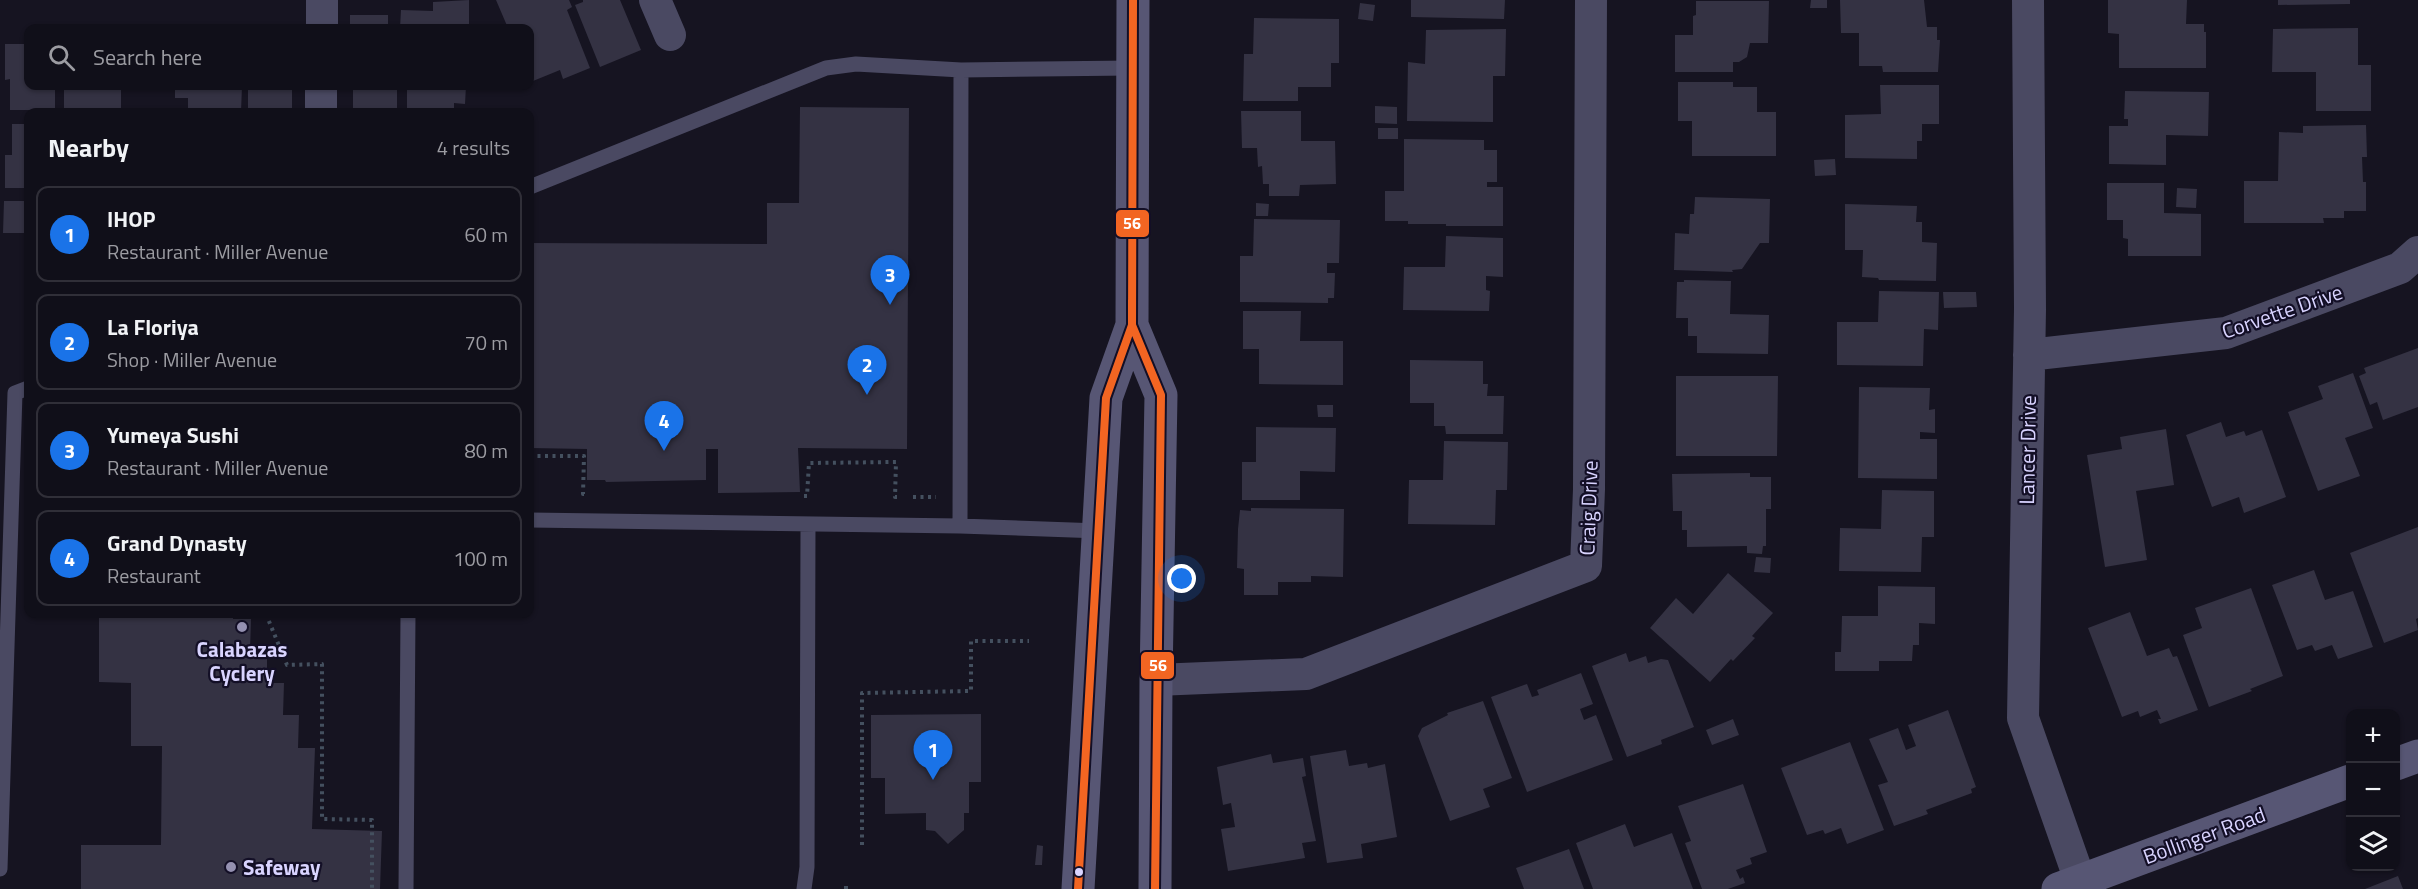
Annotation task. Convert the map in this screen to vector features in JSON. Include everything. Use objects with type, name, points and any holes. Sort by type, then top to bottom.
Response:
[{"type":"main road","points":[[1078,889],[1106,398],[1132,325],[1133,0]]},
{"type":"main road","points":[[1132,325],[1161,395],[1155,889]]},
{"type":"main road","points":[[2399,763],[2418,756]]},
{"type":"main road","name":"Bollinger Road","points":[[2074,886],[2346,783]]},
{"type":"street","points":[[322,0],[322,24]]},
{"type":"street","points":[[655,0],[670,35]]},
{"type":"street","name":"Craig Drive","points":[[1156,680],[1306,674],[1586,566],[1589,489],[1591,0]]},
{"type":"street","name":"Lancer Drive","points":[[2028,0],[2029,354],[2023,718],[2074,886]]},
{"type":"street","points":[[321,90],[321,108]]},
{"type":"street","name":"Corvette Drive","points":[[2029,354],[2226,333],[2400,268],[2418,252]]},
{"type":"lane","points":[[534,185],[826,68],[856,64],[961,69],[1132,68]]},
{"type":"lane","points":[[960,526],[961,69]]},
{"type":"lane","points":[[0,869],[15,393],[24,390]]},
{"type":"lane","points":[[534,520],[960,526],[1100,531]]},
{"type":"lane","points":[[804,889],[807,867],[808,525]]},
{"type":"lane","points":[[406,889],[408,618]]},
{"type":"path","points":[[534,456],[584,456],[583,494],[594,494]]},
{"type":"path","points":[[796,496],[807,496],[809,463],[896,462],[895,497],[939,497]]},
{"type":"path","points":[[268,618],[287,665],[322,664],[322,819],[372,820],[372,889]]},
{"type":"path","points":[[862,845],[862,693],[971,691],[971,641],[1029,641]]},
{"type":"building","points":[[469,0],[469,24],[400,24],[401,10],[433,11],[433,2]]},
{"type":"building","points":[[496,0],[569,0],[572,7],[567,10],[590,68],[563,79],[560,70],[534,81],[534,24],[506,24]]},
{"type":"building","points":[[583,0],[620,0],[641,50],[600,67],[575,5]]},
{"type":"building","points":[[1411,0],[1505,0],[1504,19],[1411,17]]},
{"type":"building","points":[[1811,0],[1827,0],[1827,8],[1810,8]]},
{"type":"building","points":[[1840,0],[1924,0],[1927,27],[1937,27],[1937,40],[1940,40],[1938,72],[1883,72],[1882,66],[1859,66],[1859,33],[1841,33]]},
{"type":"building","points":[[2108,0],[2187,0],[2186,24],[2204,24],[2206,68],[2119,68],[2119,34],[2108,33]]},
{"type":"building","points":[[2278,0],[2350,0],[2350,4],[2278,5]]},
{"type":"building","points":[[1696,1],[1769,1],[1768,43],[1750,43],[1747,57],[1739,62],[1733,62],[1733,72],[1675,72],[1675,35],[1693,35]]},
{"type":"building","points":[[1360,3],[1375,5],[1373,21],[1358,19]]},
{"type":"building","points":[[350,15],[388,15],[388,24],[350,24]]},
{"type":"building","points":[[1254,18],[1339,19],[1339,63],[1331,63],[1331,87],[1298,87],[1298,101],[1243,101],[1244,54],[1253,54]]},
{"type":"building","points":[[2358,28],[2358,65],[2371,65],[2371,111],[2316,111],[2316,72],[2272,72],[2273,29]]},
{"type":"building","points":[[1506,29],[1505,76],[1493,76],[1493,122],[1407,121],[1408,62],[1425,64],[1426,30]]},
{"type":"building","points":[[5,44],[24,44],[24,90],[55,90],[55,108],[10,110],[10,79],[5,80]]},
{"type":"building","points":[[1678,82],[1733,82],[1733,87],[1757,87],[1757,112],[1776,112],[1776,156],[1692,156],[1692,121],[1678,121]]},
{"type":"building","points":[[1880,85],[1939,85],[1939,124],[1922,124],[1922,141],[1917,141],[1917,159],[1845,158],[1845,115],[1881,114]]},
{"type":"building","points":[[64,90],[121,90],[121,108],[64,108]]},
{"type":"building","points":[[175,90],[242,90],[241,108],[188,108],[188,98],[175,98]]},
{"type":"building","points":[[248,90],[292,90],[292,108],[248,108]]},
{"type":"building","points":[[353,90],[397,90],[397,108],[353,108]]},
{"type":"building","points":[[407,90],[466,90],[465,104],[454,103],[454,108],[407,108]]},
{"type":"building","points":[[2125,91],[2209,92],[2208,136],[2166,135],[2166,165],[2109,164],[2109,126],[2128,126],[2128,119],[2124,119]]},
{"type":"building","points":[[1375,106],[1397,107],[1397,124],[1375,123]]},
{"type":"building","points":[[800,107],[909,108],[907,449],[798,448],[800,492],[718,493],[718,449],[706,449],[706,480],[606,482],[605,480],[587,480],[587,449],[534,448],[534,243],[767,244],[767,203],[799,203]]},
{"type":"building","points":[[1241,111],[1301,111],[1301,141],[1335,141],[1336,184],[1300,185],[1299,196],[1269,196],[1269,184],[1263,184],[1262,166],[1258,167],[1257,148],[1242,148]]},
{"type":"building","points":[[12,124],[24,124],[24,188],[5,188],[5,155],[12,155]]},
{"type":"building","points":[[2366,125],[2367,157],[2362,157],[2363,182],[2366,182],[2366,211],[2344,211],[2344,218],[2323,218],[2324,223],[2244,223],[2244,181],[2278,181],[2279,132],[2303,133],[2303,126]]},
{"type":"building","points":[[1378,128],[1398,128],[1398,139],[1378,139]]},
{"type":"building","points":[[1404,139],[1484,140],[1484,150],[1497,150],[1497,182],[1487,182],[1487,187],[1503,187],[1503,226],[1446,226],[1446,224],[1408,224],[1408,221],[1385,221],[1385,191],[1404,191]]},
{"type":"building","points":[[1835,159],[1836,175],[1815,176],[1814,160]]},
{"type":"building","points":[[2107,183],[2164,183],[2164,213],[2201,214],[2201,256],[2128,256],[2128,239],[2123,238],[2123,220],[2107,220]]},
{"type":"building","points":[[2177,188],[2197,189],[2196,208],[2176,207]]},
{"type":"building","points":[[1695,197],[1770,199],[1769,243],[1760,243],[1742,269],[1732,270],[1733,272],[1674,270],[1675,233],[1689,234],[1690,214],[1694,214]]},
{"type":"building","points":[[4,201],[24,201],[24,233],[3,233]]},
{"type":"building","points":[[1256,203],[1269,204],[1268,216],[1256,216]]},
{"type":"building","points":[[1845,204],[1917,206],[1916,222],[1922,222],[1922,242],[1937,243],[1936,281],[1879,280],[1862,277],[1863,250],[1845,250]]},
{"type":"building","points":[[1254,219],[1340,220],[1339,263],[1327,263],[1327,273],[1335,273],[1334,298],[1328,298],[1328,303],[1240,302],[1240,256],[1253,256]]},
{"type":"building","points":[[1446,236],[1503,238],[1503,277],[1486,276],[1486,290],[1490,291],[1489,311],[1403,310],[1404,267],[1445,267]]},
{"type":"building","points":[[1684,280],[1731,281],[1730,314],[1769,315],[1768,354],[1697,353],[1697,336],[1688,336],[1688,318],[1676,318],[1677,282],[1684,282]]},
{"type":"building","points":[[1879,291],[1939,292],[1938,330],[1924,329],[1923,366],[1837,365],[1837,322],[1878,322]]},
{"type":"building","points":[[1943,292],[1976,292],[1977,307],[1944,308]]},
{"type":"building","points":[[1243,311],[1301,311],[1300,341],[1343,341],[1343,385],[1259,384],[1259,349],[1243,349]]},
{"type":"building","points":[[2418,348],[2418,407],[2383,420],[2377,402],[2370,405],[2359,376],[2366,373],[2364,368]]},
{"type":"building","points":[[1410,360],[1483,361],[1483,384],[1488,384],[1487,396],[1504,396],[1503,434],[1446,434],[1445,426],[1434,426],[1434,403],[1410,403]]},
{"type":"building","points":[[2353,373],[2373,428],[2345,438],[2360,476],[2318,491],[2288,412],[2323,399],[2318,386]]},
{"type":"building","points":[[1676,376],[1778,376],[1777,456],[1676,456]]},
{"type":"building","points":[[1859,387],[1930,388],[1929,410],[1935,409],[1935,433],[1920,432],[1920,439],[1937,439],[1937,479],[1858,478]]},
{"type":"building","points":[[1317,405],[1333,405],[1333,417],[1318,417]]},
{"type":"building","points":[[2221,422],[2226,437],[2244,431],[2246,436],[2262,430],[2286,497],[2244,513],[2239,497],[2212,507],[2186,435]]},
{"type":"building","points":[[1256,427],[1336,428],[1335,472],[1300,471],[1300,500],[1242,500],[1242,462],[1256,462]]},
{"type":"building","points":[[2166,429],[2174,485],[2136,491],[2147,560],[2105,567],[2087,455],[2122,449],[2120,437]]},
{"type":"building","points":[[1444,441],[1508,442],[1507,490],[1496,490],[1495,525],[1408,524],[1409,480],[1443,480]]},
{"type":"building","points":[[1750,473],[1750,477],[1771,477],[1771,509],[1766,509],[1766,546],[1763,546],[1762,554],[1747,553],[1747,546],[1687,547],[1687,530],[1682,530],[1682,511],[1673,511],[1672,474]]},
{"type":"building","points":[[1882,490],[1934,491],[1934,537],[1922,537],[1921,572],[1839,571],[1840,528],[1881,529]]},
{"type":"building","points":[[1251,508],[1344,509],[1343,577],[1311,576],[1311,582],[1278,582],[1278,595],[1244,595],[1244,569],[1237,568],[1238,529],[1240,510],[1251,511]]},
{"type":"building","points":[[2418,527],[2418,618],[2416,619],[2418,630],[2384,643],[2350,553]]},
{"type":"building","points":[[1756,557],[1771,558],[1770,573],[1754,572]]},
{"type":"building","points":[[2314,570],[2325,600],[2353,591],[2373,647],[2338,659],[2332,645],[2315,651],[2312,645],[2297,650],[2272,585]]},
{"type":"building","points":[[1728,573],[1773,613],[1752,636],[1755,638],[1710,682],[1650,628],[1676,598],[1693,614]]},
{"type":"building","points":[[1878,586],[1935,587],[1935,624],[1919,623],[1919,645],[1913,645],[1912,661],[1879,661],[1879,671],[1835,671],[1835,652],[1841,652],[1842,616],[1878,616]]},
{"type":"building","points":[[2251,588],[2283,676],[2250,689],[2252,691],[2209,707],[2183,635],[2202,628],[2195,608]]},
{"type":"building","points":[[2130,612],[2147,656],[2169,648],[2173,657],[2177,656],[2198,710],[2160,724],[2158,719],[2161,719],[2157,710],[2140,717],[2138,711],[2122,717],[2088,628]]},
{"type":"building","points":[[99,618],[251,619],[250,651],[267,651],[267,683],[284,683],[283,715],[299,715],[298,748],[315,748],[312,829],[382,831],[380,889],[81,889],[81,845],[161,845],[162,746],[131,746],[131,683],[99,682]]},
{"type":"building","points":[[1626,653],[1629,662],[1646,656],[1648,663],[1661,659],[1668,660],[1694,727],[1661,740],[1662,744],[1627,757],[1592,666]]},
{"type":"building","points":[[1581,673],[1593,704],[1580,709],[1584,720],[1596,715],[1613,760],[1527,792],[1491,697],[1527,684],[1532,697],[1539,695],[1537,690]]},
{"type":"building","points":[[1483,701],[1512,778],[1483,789],[1490,807],[1450,821],[1418,736],[1422,728],[1448,715],[1447,713]]},
{"type":"building","points":[[1948,710],[1976,787],[1971,789],[1972,793],[1926,810],[1928,814],[1894,826],[1878,785],[1888,782],[1869,739],[1898,728],[1906,750],[1916,746],[1908,725]]},
{"type":"building","points":[[981,714],[981,782],[969,782],[969,813],[964,813],[964,830],[948,844],[935,831],[926,830],[926,813],[885,814],[885,778],[871,778],[871,715]]},
{"type":"building","points":[[1733,719],[1739,735],[1712,745],[1706,730]]},
{"type":"building","points":[[1850,742],[1884,830],[1847,844],[1841,828],[1825,834],[1823,830],[1807,835],[1781,768]]},
{"type":"building","points":[[1346,750],[1349,766],[1367,763],[1368,768],[1385,764],[1397,837],[1361,844],[1363,858],[1327,863],[1310,756]]},
{"type":"building","points":[[1271,754],[1273,763],[1303,758],[1306,776],[1302,777],[1316,841],[1302,843],[1305,858],[1228,871],[1221,829],[1235,827],[1231,803],[1223,805],[1217,767]]},
{"type":"building","points":[[1743,784],[1767,852],[1750,858],[1752,864],[1736,870],[1740,879],[1743,877],[1745,883],[1728,889],[1702,889],[1685,843],[1691,841],[1678,806]]},
{"type":"building","points":[[1625,824],[1634,847],[1672,833],[1693,889],[1593,889],[1576,843]]},
{"type":"building","points":[[1037,845],[1043,846],[1042,865],[1035,865]]},
{"type":"building","points":[[1569,849],[1584,889],[1524,889],[1516,868]]},
{"type":"building","points":[[2398,876],[2403,889],[2365,889]]},
{"type":"transit line","name":"56","points":[[1133,0],[1132,325],[1161,395],[1155,889]]},
{"type":"transit line","name":"56","points":[[1078,889],[1106,398],[1132,325],[1132,300]]},
{"type":"place","name":"Yumeya Sushi","points":[[890,305]]},
{"type":"place","name":"La Floriya","points":[[867,395]]},
{"type":"place","name":"Grand Dynasty","points":[[664,451]]},
{"type":"place","name":"Calabazas Cyclery","points":[[242,627]]},
{"type":"place","name":"IHOP","points":[[933,780]]},
{"type":"place","name":"Safeway","points":[[231,867]]}]
